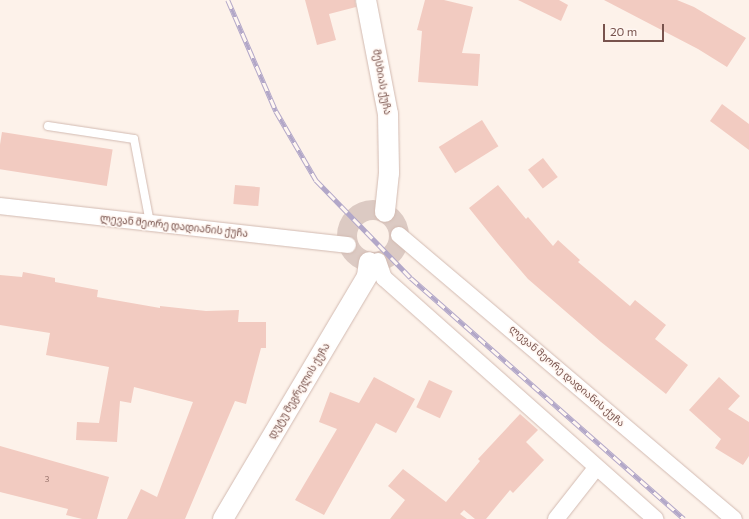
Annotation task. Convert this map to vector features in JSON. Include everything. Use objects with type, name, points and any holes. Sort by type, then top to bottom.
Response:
[{"type":"street","name":"მესხიას ქუჩა","points":[[366,0],[388,114],[389,173],[385,212]]},
{"type":"street","name":"ლევან მეორე დადიანის ქუჩა","points":[[0,206],[348,246]]},
{"type":"street","name":"ლევან მეორე დადიანის ქუჩა","points":[[399,235],[734,519]]},
{"type":"street","points":[[374,262],[384,278],[655,519]]},
{"type":"street","name":"დუტუ მეგრელის ქუჩა","points":[[223,519],[374,262]]},
{"type":"street","points":[[556,519],[596,468]]},
{"type":"lane","points":[[48,126],[134,139],[150,223]]},
{"type":"building","points":[[305,0],[355,0],[356,7],[329,14],[336,40],[317,45]]},
{"type":"building","points":[[425,0],[444,0],[473,7],[462,53],[480,54],[478,86],[418,82],[422,31],[417,30]]},
{"type":"building","points":[[518,0],[559,0],[568,5],[561,21]]},
{"type":"building","points":[[604,0],[677,0],[694,7],[746,38],[727,67],[698,49]]},
{"type":"building","points":[[722,104],[749,124],[749,150],[710,121]]},
{"type":"building","points":[[482,120],[498,146],[455,173],[439,147]]},
{"type":"building","points":[[2,132],[113,150],[107,186],[0,169],[0,145]]},
{"type":"building","points":[[543,158],[558,177],[543,189],[528,170]]},
{"type":"building","points":[[235,185],[260,187],[258,206],[233,204]]},
{"type":"building","points":[[498,185],[526,219],[528,217],[553,246],[558,240],[580,260],[578,262],[630,306],[635,300],[666,325],[655,339],[688,365],[666,394],[601,342],[528,279],[469,208]]},
{"type":"building","points":[[23,272],[55,278],[55,282],[98,290],[97,297],[160,308],[160,306],[206,311],[239,310],[238,322],[266,322],[266,348],[261,348],[246,404],[235,401],[185,519],[127,519],[141,489],[157,497],[193,402],[134,387],[131,403],[120,401],[117,442],[76,440],[77,422],[99,423],[109,367],[46,355],[50,333],[0,325],[0,275],[22,277]]},
{"type":"building","points":[[374,377],[415,399],[396,433],[376,423],[324,515],[295,500],[337,429],[319,422],[330,392],[359,403]]},
{"type":"building","points":[[719,377],[740,396],[728,409],[749,422],[749,456],[743,465],[715,448],[721,439],[689,410]]},
{"type":"building","points":[[429,380],[453,391],[440,418],[416,407]]},
{"type":"building","points":[[520,414],[538,430],[526,442],[544,460],[513,493],[510,490],[486,519],[475,519],[464,510],[460,514],[467,519],[390,519],[405,500],[388,486],[403,469],[446,502],[480,461],[478,459]]},
{"type":"building","points":[[0,446],[109,477],[97,519],[82,519],[66,515],[68,509],[0,492]]},
{"type":"tunnel","points":[[368,210],[378,210],[387,214],[395,222],[399,231],[399,236],[399,241],[395,250],[387,258],[378,262],[368,262],[359,258],[351,250],[347,241],[347,231],[351,222],[359,214],[368,210]]},
{"type":"railway","points":[[228,0],[276,111],[316,180],[411,278],[684,519]]}]
